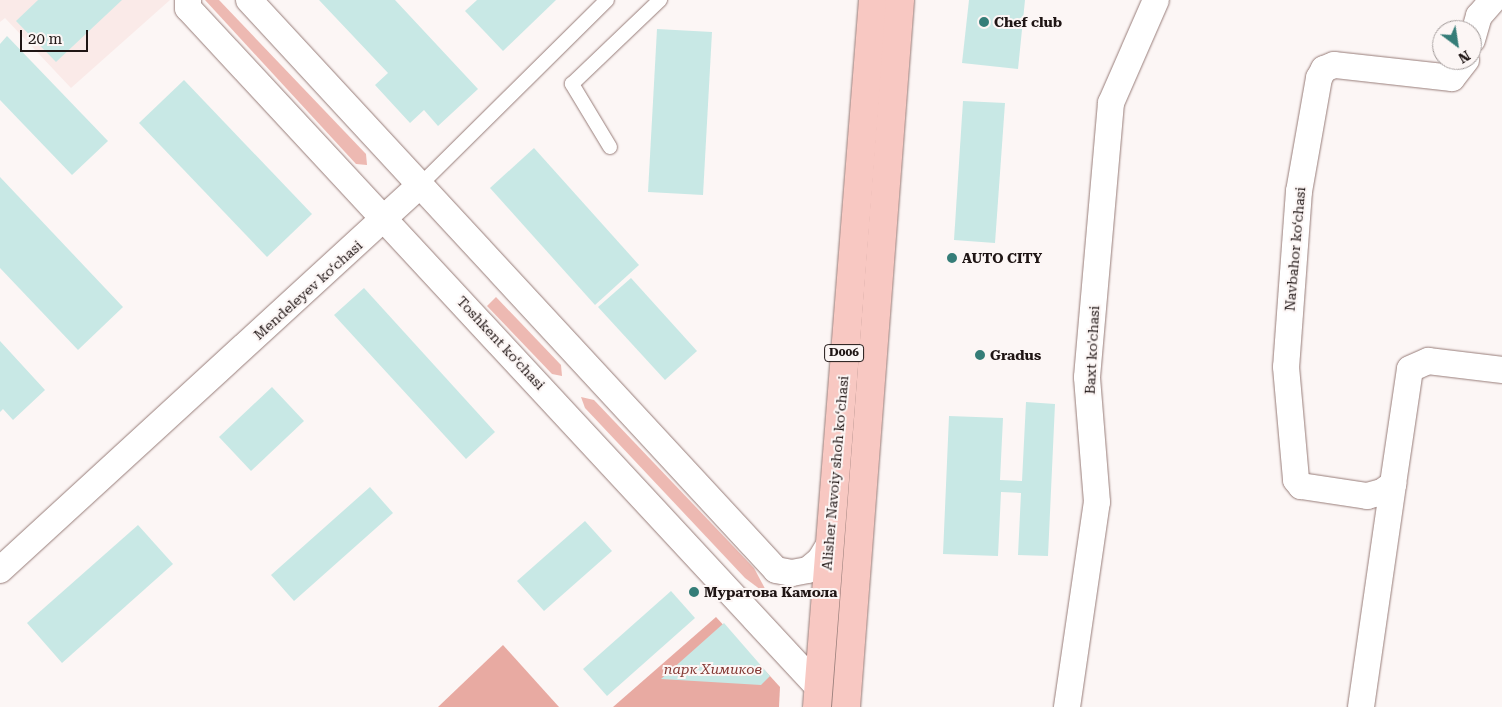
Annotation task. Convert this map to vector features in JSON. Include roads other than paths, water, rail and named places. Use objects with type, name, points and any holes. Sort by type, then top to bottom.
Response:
[{"type":"main road","name":"Alisher Navoiy shoh koʻchasi","points":[[817,697],[873,0]]},
{"type":"main road","name":"Alisher Navoiy shoh koʻchasi","points":[[846,707],[900,0]]},
{"type":"street","name":"Toshkent ko‘chasi","points":[[188,0],[188,8],[386,218],[817,697]]},
{"type":"street","points":[[249,0],[776,570],[792,573],[808,570],[820,560],[829,545]]},
{"type":"street","name":"Baxt ko'chasi","points":[[1067,707],[1097,502],[1087,377],[1111,103],[1156,0]]},
{"type":"street","points":[[1478,20],[1493,0]]},
{"type":"street","name":"Navbahor ko‘chasi","points":[[1393,484],[1368,496],[1301,486],[1296,480],[1286,367],[1299,191],[1319,78],[1324,69],[1334,65],[1452,78],[1458,70]]},
{"type":"street","name":"Mendeleyev ko‘chasi","points":[[0,570],[420,185]]},
{"type":"street","points":[[1361,707],[1410,369],[1428,361],[1502,370]]},
{"type":"lane","name":"Mendeleyev ko‘chasi","points":[[420,185],[607,0]]},
{"type":"lane","points":[[610,147],[572,84],[660,0]]},
{"type":"place","name":"Chef club","points":[[984,22]]},
{"type":"place","name":"AUTO CITY","points":[[952,258]]},
{"type":"place","name":"Gradus","points":[[980,355]]},
{"type":"place","name":"Муратова Камола","points":[[694,592]]},
{"type":"park label","name":"парк Химиков","points":[[713,669]]}]
